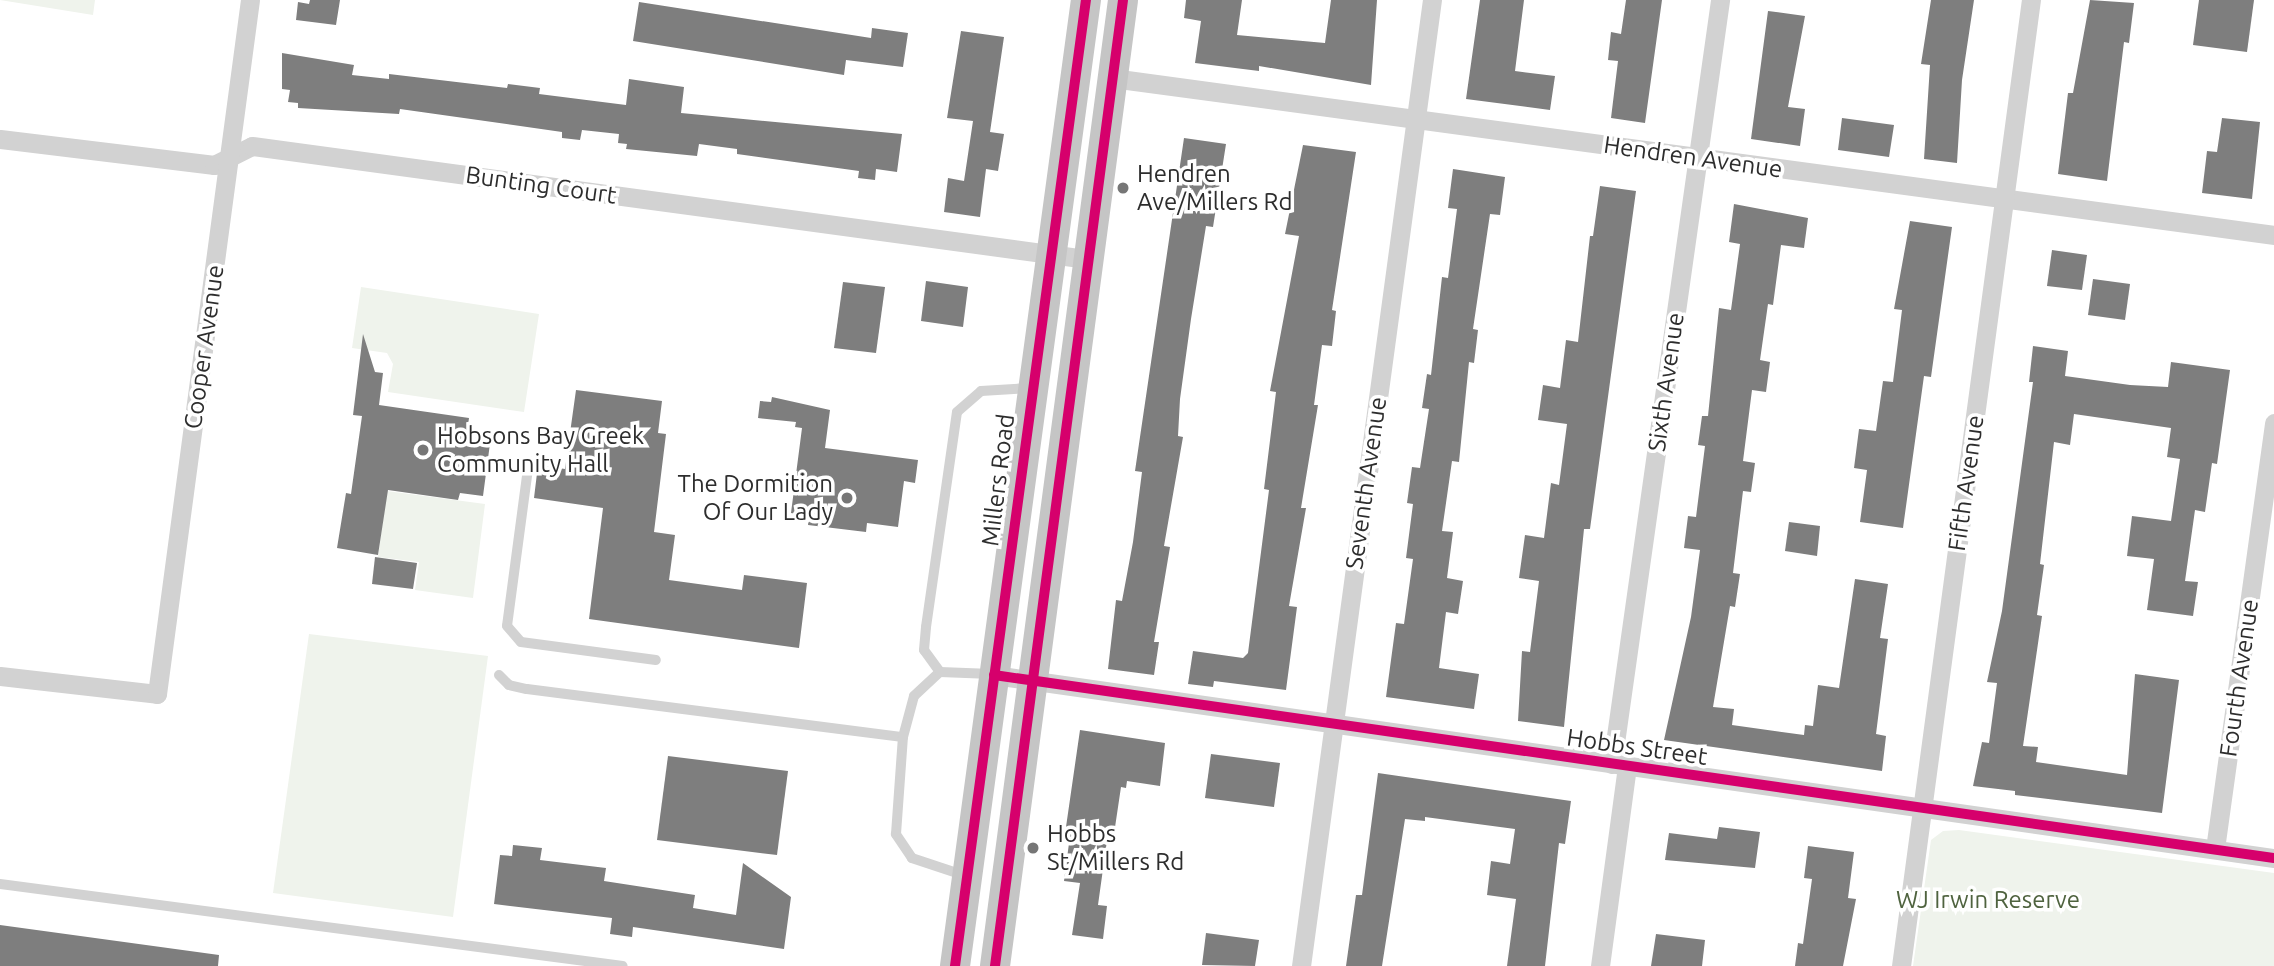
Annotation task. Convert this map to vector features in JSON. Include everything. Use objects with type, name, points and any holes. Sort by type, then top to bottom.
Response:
[{"type":"main road","name":"Millers Road","points":[[955,966],[1031,389],[1086,0]]},
{"type":"main road","points":[[995,966],[1123,0]]},
{"type":"street","name":"Cooper Avenue","points":[[0,676],[157,694],[250,0]]},
{"type":"street","name":"Seventh Avenue","points":[[1301,966],[1432,0]]},
{"type":"street","name":"Sixth Avenue","points":[[1600,966],[1619,765],[1720,0]]},
{"type":"street","name":"Fifth Avenue","points":[[1900,966],[2031,0]]},
{"type":"street","name":"Hendren Avenue","points":[[1112,78],[2274,235]]},
{"type":"street","name":"Bunting Court","points":[[0,139],[214,165],[243,149],[262,147],[1087,260]]},
{"type":"street","name":"Fourth Avenue","points":[[2216,849],[2274,423]]},
{"type":"street","name":"Hobbs Street","points":[[994,675],[2274,858]]},
{"type":"lane","points":[[940,672],[925,650],[926,627],[957,412],[981,390],[1031,389]]},
{"type":"lane","points":[[528,461],[507,626],[521,642],[656,660]]},
{"type":"lane","points":[[967,877],[912,858],[896,834],[903,737],[914,696],[940,672],[994,675]]},
{"type":"lane","points":[[499,675],[509,685],[527,689],[903,737]]},
{"type":"lane","points":[[0,884],[623,966]]},
{"type":"green space","points":[[0,0],[95,0],[93,15]]},
{"type":"green space","points":[[361,287],[539,314],[524,412],[388,392],[393,364],[387,353],[352,348]]},
{"type":"green space","points":[[387,491],[485,504],[473,598],[415,590],[419,562],[378,557]]},
{"type":"green space","points":[[309,634],[488,656],[453,917],[273,893]]},
{"type":"green space","name":"WJ Irwin Reserve","points":[[1959,830],[2274,873],[2274,966],[1913,966],[1931,840],[1943,831]]},
{"type":"building","points":[[310,0],[340,0],[336,25],[296,20],[298,2],[309,4]]},
{"type":"building","points":[[1186,0],[1242,0],[1237,35],[1325,43],[1331,0],[1377,0],[1371,85],[1259,66],[1259,71],[1195,63],[1201,21],[1184,18]]},
{"type":"building","points":[[1480,0],[1524,0],[1515,71],[1555,76],[1550,110],[1466,99]]},
{"type":"building","points":[[1626,0],[1662,0],[1645,123],[1611,118],[1618,61],[1608,60],[1611,32],[1621,34]]},
{"type":"building","points":[[1931,0],[1974,0],[1962,80],[1957,163],[1924,159],[1930,65],[1921,64]]},
{"type":"building","points":[[2090,0],[2134,3],[2129,43],[2124,42],[2107,181],[2058,174],[2068,93],[2073,93]]},
{"type":"building","points":[[2199,0],[2254,0],[2247,52],[2193,45]]},
{"type":"building","points":[[639,2],[871,38],[872,28],[908,33],[903,67],[846,60],[844,75],[633,41]]},
{"type":"building","points":[[1768,11],[1805,16],[1788,107],[1805,109],[1800,146],[1751,139]]},
{"type":"building","points":[[961,31],[1004,37],[990,132],[1004,134],[998,171],[986,169],[980,217],[944,212],[948,178],[964,181],[973,121],[947,118]]},
{"type":"building","points":[[282,53],[354,65],[352,75],[389,79],[389,74],[507,88],[508,84],[540,88],[539,94],[626,105],[629,79],[684,87],[681,113],[902,134],[897,172],[876,169],[875,180],[858,178],[859,171],[737,154],[737,149],[699,144],[697,156],[626,149],[627,144],[618,143],[619,134],[582,130],[580,140],[562,138],[562,132],[400,109],[399,114],[298,108],[298,103],[288,102],[290,90],[282,89]]},
{"type":"building","points":[[1842,118],[1894,125],[1889,157],[1838,150]]},
{"type":"building","points":[[2222,118],[2260,122],[2252,199],[2202,193],[2207,151],[2217,152]]},
{"type":"building","points":[[1184,138],[1226,144],[1213,227],[1206,226],[1180,399],[1178,436],[1183,437],[1164,546],[1170,547],[1154,642],[1159,642],[1154,675],[1108,669],[1116,600],[1122,601],[1133,542],[1142,472],[1135,471]]},
{"type":"building","points":[[1303,145],[1356,152],[1332,310],[1336,311],[1332,346],[1322,345],[1314,405],[1318,405],[1301,508],[1306,508],[1289,606],[1297,607],[1286,690],[1214,681],[1213,687],[1188,684],[1193,651],[1243,658],[1248,653],[1269,490],[1264,489],[1276,392],[1270,391],[1299,236],[1285,234]]},
{"type":"building","points":[[1453,169],[1505,177],[1500,215],[1490,214],[1473,329],[1478,330],[1474,363],[1469,362],[1459,462],[1452,461],[1442,531],[1453,532],[1447,578],[1463,581],[1458,614],[1446,612],[1439,668],[1479,674],[1474,709],[1386,697],[1396,623],[1404,624],[1413,559],[1406,558],[1413,504],[1407,503],[1412,467],[1420,468],[1429,409],[1422,408],[1427,374],[1431,375],[1442,277],[1448,278],[1457,209],[1448,208]]},
{"type":"building","points":[[1600,186],[1636,191],[1590,529],[1584,529],[1564,727],[1518,721],[1522,651],[1530,652],[1539,581],[1519,578],[1525,535],[1544,538],[1551,483],[1559,485],[1567,424],[1538,420],[1543,385],[1560,388],[1566,340],[1578,342],[1590,236],[1593,236]]},
{"type":"building","points":[[1734,204],[1808,218],[1804,248],[1781,245],[1773,305],[1768,304],[1760,360],[1770,362],[1766,392],[1752,390],[1743,461],[1755,463],[1751,492],[1743,491],[1733,573],[1740,574],[1735,607],[1730,606],[1713,707],[1734,709],[1732,725],[1804,735],[1805,725],[1813,726],[1818,685],[1839,688],[1855,579],[1888,584],[1880,638],[1888,639],[1876,734],[1886,736],[1882,771],[1664,740],[1691,617],[1700,550],[1684,548],[1688,516],[1696,517],[1705,446],[1698,445],[1702,416],[1708,416],[1719,308],[1731,310],[1740,244],[1729,242]]},
{"type":"building","points":[[1910,221],[1952,227],[1931,377],[1924,376],[1903,528],[1860,522],[1867,470],[1854,468],[1859,429],[1876,431],[1883,381],[1893,382],[1902,310],[1894,309]]},
{"type":"building","points":[[2052,250],[2087,255],[2082,290],[2047,286]]},
{"type":"building","points":[[2093,279],[2130,284],[2125,320],[2088,315]]},
{"type":"building","points":[[926,281],[968,287],[963,327],[921,321]]},
{"type":"building","points":[[843,282],[885,287],[876,353],[834,348]]},
{"type":"building","name":"Hobsons Bay Greek Community Hall","points":[[363,334],[375,372],[383,373],[379,405],[469,418],[467,432],[491,436],[483,496],[460,493],[458,500],[388,490],[378,555],[337,548],[346,493],[351,494],[362,416],[353,415]]},
{"type":"building","points":[[2033,346],[2068,351],[2065,376],[2130,385],[2168,387],[2171,362],[2230,370],[2217,464],[2212,463],[2205,512],[2195,510],[2185,581],[2198,582],[2193,616],[2147,610],[2154,559],[2127,556],[2132,516],[2171,521],[2180,459],[2167,457],[2171,428],[2074,414],[2070,445],[2054,442],[2040,564],[2044,565],[2037,615],[2042,616],[2023,746],[2038,747],[2036,762],[2127,775],[2135,674],[2179,680],[2162,813],[2015,795],[2015,791],[1973,786],[1982,742],[1989,743],[1997,683],[1987,682],[2002,611],[2033,382],[2029,382]]},
{"type":"building","points":[[576,390],[662,401],[658,433],[666,434],[654,532],[675,535],[669,580],[742,590],[744,575],[807,583],[799,648],[589,619],[603,508],[534,498],[538,465],[565,469]]},
{"type":"building","name":"The Dormition Of Our Lady","points":[[772,397],[830,410],[825,448],[918,460],[915,483],[904,481],[898,527],[867,523],[866,532],[808,525],[809,516],[791,513],[802,428],[795,427],[796,422],[758,418],[760,401],[771,402]]},
{"type":"building","points":[[1789,522],[1820,526],[1817,556],[1785,551]]},
{"type":"building","points":[[375,557],[417,563],[413,589],[372,584]]},
{"type":"building","points":[[1080,730],[1165,743],[1160,786],[1127,781],[1126,788],[1121,787],[1114,834],[1108,833],[1098,905],[1107,906],[1103,939],[1072,935],[1080,883],[1064,881],[1071,828],[1066,827]]},
{"type":"building","points":[[1211,754],[1280,763],[1274,807],[1205,798]]},
{"type":"building","points":[[668,756],[788,771],[777,855],[657,840]]},
{"type":"building","points":[[1378,773],[1571,801],[1565,844],[1559,843],[1545,966],[1507,966],[1516,899],[1487,895],[1491,861],[1510,864],[1515,829],[1425,817],[1425,821],[1405,819],[1382,966],[1346,966],[1356,895],[1362,895]]},
{"type":"building","points":[[1719,827],[1760,832],[1755,868],[1665,860],[1669,833],[1717,839]]},
{"type":"building","points":[[513,845],[542,848],[540,860],[606,868],[604,881],[695,895],[693,908],[736,915],[743,863],[791,897],[784,949],[633,927],[632,937],[610,934],[612,918],[494,904],[500,855],[512,856]]},
{"type":"building","points":[[1808,846],[1854,852],[1848,898],[1856,899],[1843,966],[1795,966],[1798,943],[1803,944],[1812,879],[1804,878]]},
{"type":"building","points":[[0,925],[219,955],[218,966],[0,966]]},
{"type":"building","points":[[1206,933],[1259,940],[1255,966],[1202,965]]},
{"type":"building","points":[[1656,934],[1705,940],[1702,966],[1651,966]]},
{"type":"cycle path","points":[[955,966],[1086,0]]},
{"type":"cycle path","points":[[995,966],[1123,0]]},
{"type":"cycle path","points":[[994,675],[2274,858]]},
{"type":"place","name":"Hendren Ave/Millers Rd","points":[[1123,188]]},
{"type":"place","name":"Hobsons Bay Greek Community Hall","points":[[423,450]]},
{"type":"place","name":"The Dormition Of Our Lady","points":[[847,498]]},
{"type":"place","name":"Hobbs St/Millers Rd","points":[[1033,848]]}]
